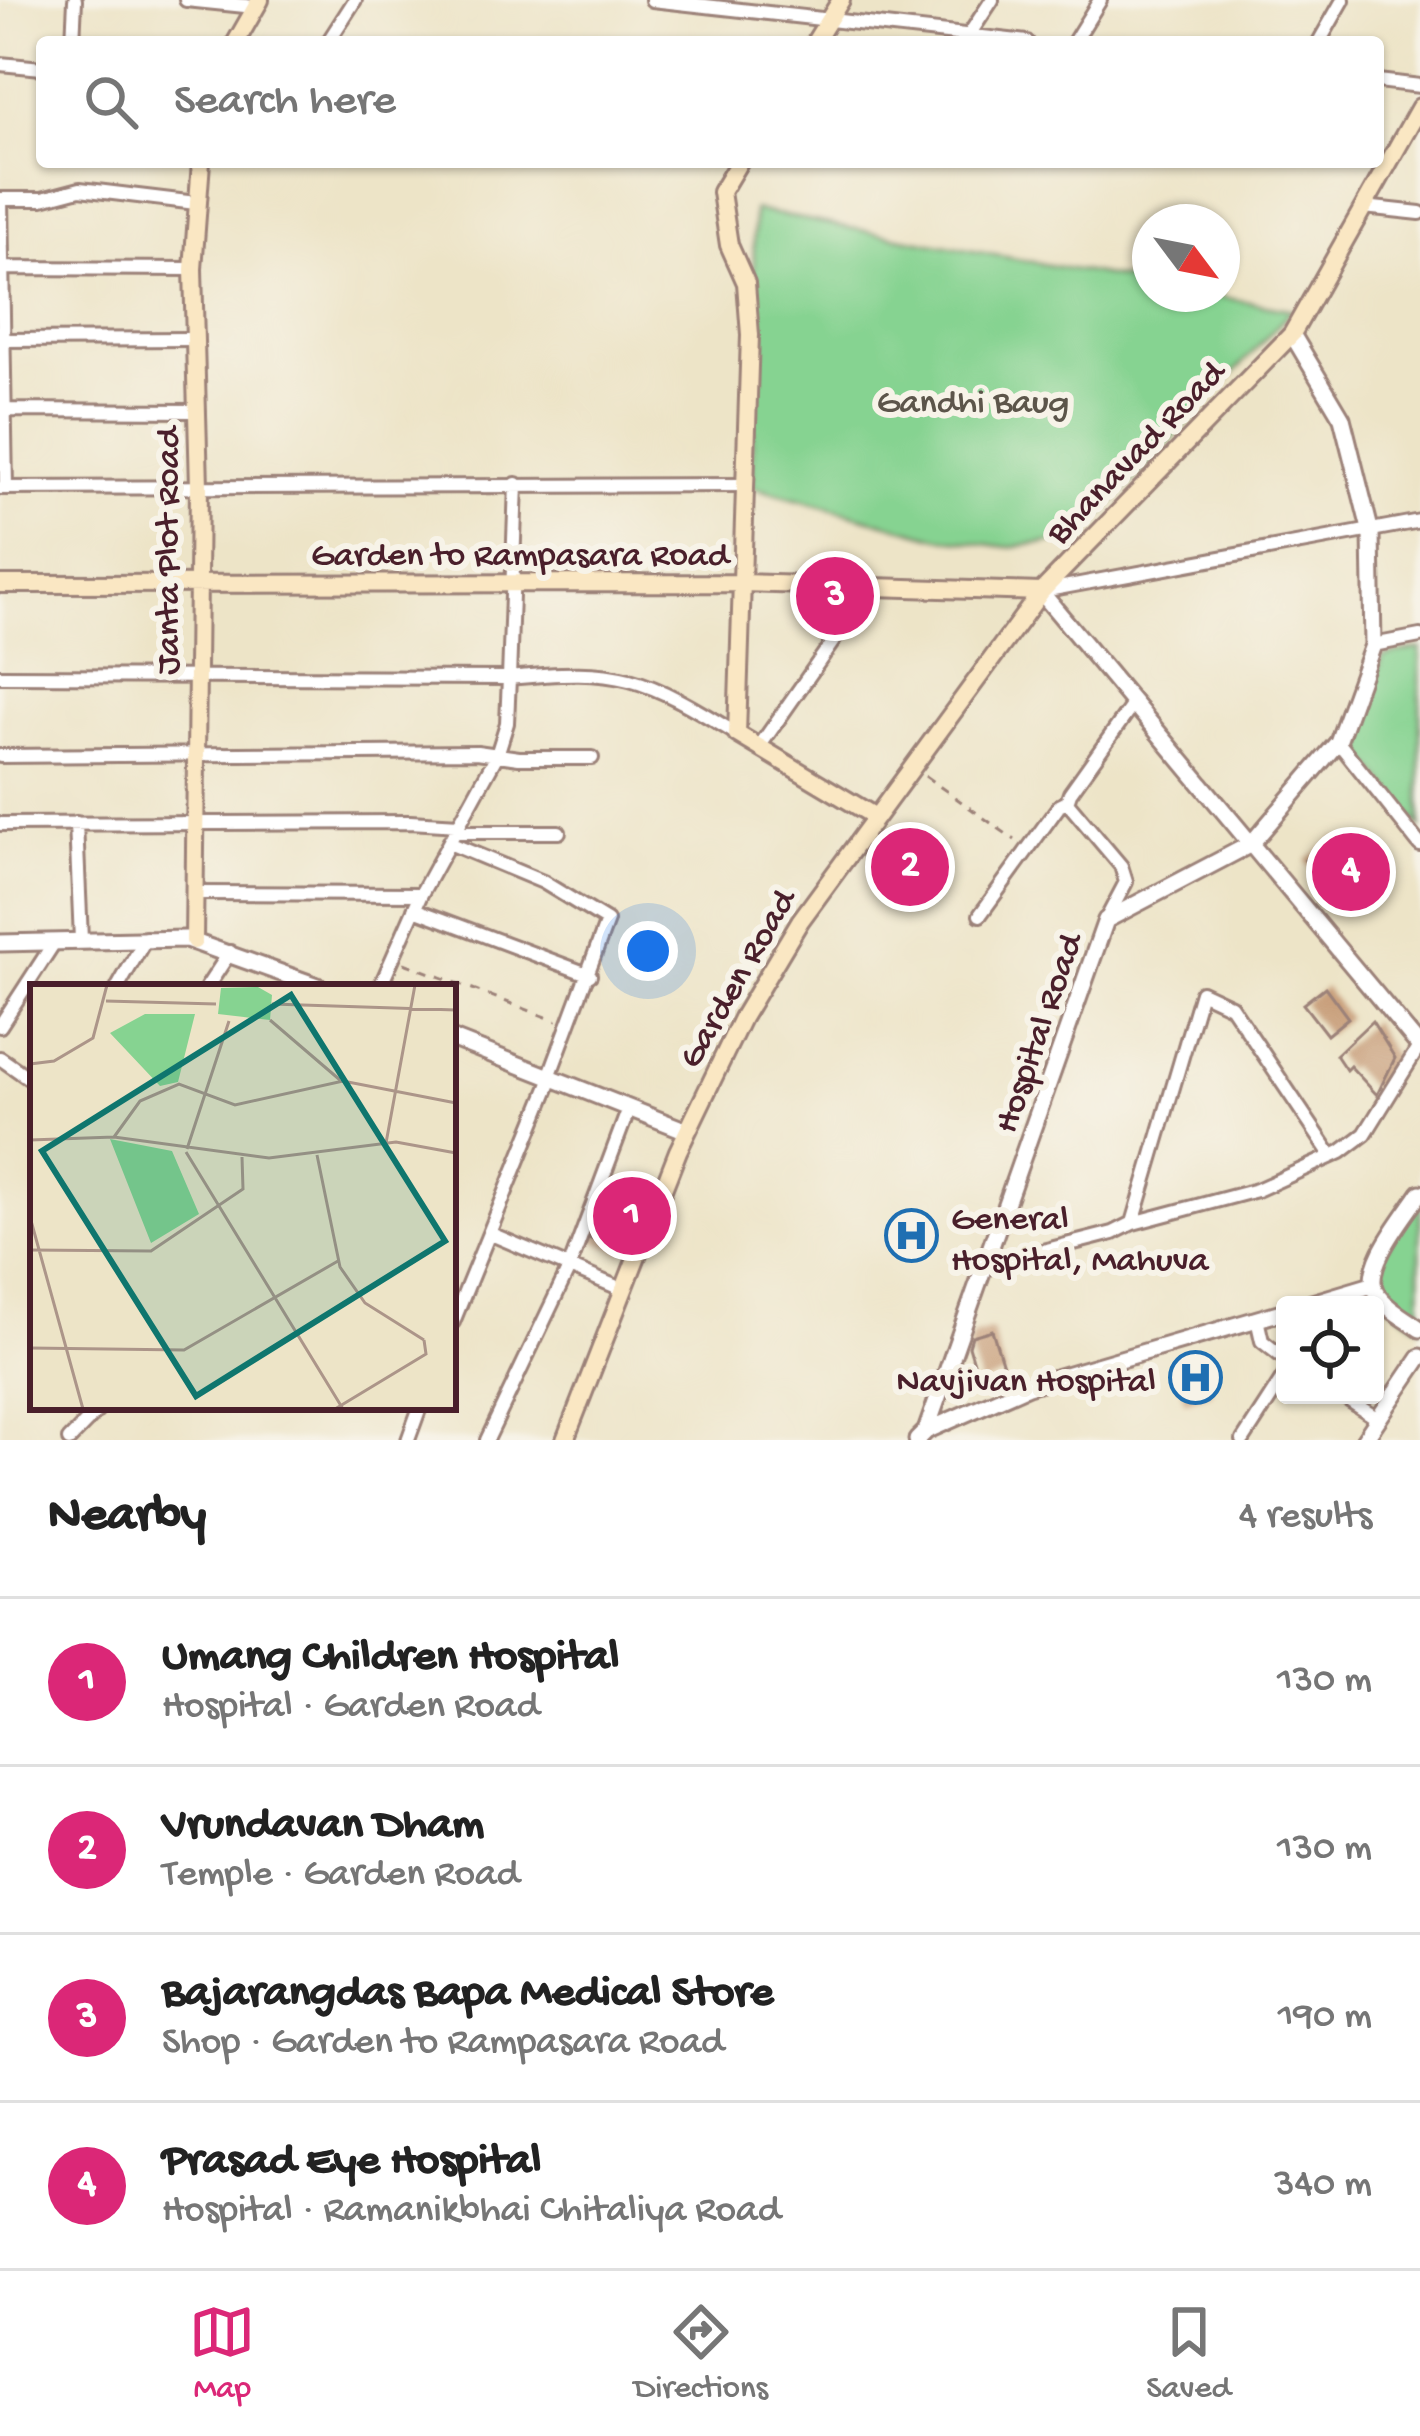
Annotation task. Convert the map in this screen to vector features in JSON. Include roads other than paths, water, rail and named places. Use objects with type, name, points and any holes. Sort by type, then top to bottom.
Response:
[{"type":"main road","points":[[819,36],[841,0]]},
{"type":"main road","points":[[239,36],[258,4]]},
{"type":"main road","name":"Bhanavad Road","points":[[1040,592],[1292,334],[1420,107]]},
{"type":"main road","name":"Janta Plot Road","points":[[194,941],[199,486],[193,269],[200,168]]},
{"type":"main road","points":[[735,168],[721,192],[729,245],[747,295],[750,335],[737,734],[874,815]]},
{"type":"main road","name":"Garden to Rampasara Road","points":[[0,584],[741,583],[1040,592]]},
{"type":"main road","name":"Garden Road","points":[[565,1440],[688,1131],[764,977],[874,815],[1040,592]]},
{"type":"street","points":[[73,36],[75,0]]},
{"type":"street","points":[[186,0],[258,4]]},
{"type":"street","points":[[332,36],[355,0]]},
{"type":"street","points":[[652,0],[977,36]]},
{"type":"street","points":[[969,35],[992,0]]},
{"type":"street","points":[[1078,36],[1100,0]]},
{"type":"street","points":[[1322,36],[1343,0]]},
{"type":"street","points":[[0,64],[36,67]]},
{"type":"street","points":[[1384,82],[1420,86]]},
{"type":"street","points":[[196,203],[80,189],[42,199],[1,199],[3,488],[742,485]]},
{"type":"street","points":[[1364,207],[1420,213]]},
{"type":"street","points":[[2,268],[193,269]]},
{"type":"street","name":"Hospital Road","points":[[921,1436],[1106,920],[1251,844],[1338,742],[1373,645],[1371,533],[1342,418],[1292,334]]},
{"type":"street","points":[[2,340],[195,339]]},
{"type":"street","points":[[2,410],[196,411]]},
{"type":"street","points":[[381,984],[421,894],[497,755],[507,723],[516,484]]},
{"type":"street","points":[[1040,592],[1420,521]]},
{"type":"street","points":[[759,747],[872,587]]},
{"type":"street","points":[[984,1266],[1256,1190],[1331,1155],[1365,1134],[1420,1046],[1040,592]]},
{"type":"street","points":[[1373,645],[1420,636]]},
{"type":"street","points":[[0,676],[509,678],[574,671],[620,675],[668,692],[737,734]]},
{"type":"street","points":[[980,915],[1026,848],[1067,802],[1134,703]]},
{"type":"street","points":[[1338,742],[1420,845]]},
{"type":"street","points":[[0,756],[477,752],[592,758]]},
{"type":"street","points":[[1067,802],[1120,866],[1126,882],[1106,920]]},
{"type":"street","points":[[0,824],[410,822],[454,834],[605,918],[608,929],[456,1315]]},
{"type":"street","points":[[76,823],[81,940]]},
{"type":"street","points":[[454,834],[559,832]]},
{"type":"street","points":[[195,893],[421,894]]},
{"type":"street","points":[[415,909],[590,975]]},
{"type":"street","points":[[120,984],[146,938]]},
{"type":"street","points":[[0,1026],[55,941]]},
{"type":"street","points":[[0,943],[194,941],[298,983]]},
{"type":"street","points":[[209,984],[230,952]]},
{"type":"street","points":[[1133,1223],[1201,992],[1231,1006],[1331,1155]]},
{"type":"street","points":[[456,1040],[688,1131]]},
{"type":"street","points":[[0,1058],[30,1079]]},
{"type":"street","points":[[488,1440],[569,1268],[629,1108]]},
{"type":"street","points":[[1420,1192],[1377,1258],[1372,1285],[1379,1299],[1420,1330]]},
{"type":"street","points":[[490,1234],[624,1290]]},
{"type":"street","points":[[1335,1296],[1372,1285]]},
{"type":"street","points":[[921,1436],[1028,1386],[1276,1314]]},
{"type":"street","points":[[1257,1319],[1262,1341],[1276,1352]]},
{"type":"street","points":[[1364,1440],[1420,1357]]},
{"type":"street","points":[[1243,1440],[1276,1389]]},
{"type":"street","points":[[1355,1404],[1378,1419]]},
{"type":"street","points":[[69,1440],[98,1410]]},
{"type":"street","points":[[409,1440],[419,1410]]},
{"type":"place","name":"Bajarangdas Bapa Medical Store","points":[[835,596]]},
{"type":"place","name":"Vrundavan Dham","points":[[910,867]]},
{"type":"place","name":"Prasad Eye Hospital","points":[[1351,872]]},
{"type":"place","name":"Umang Children Hospital","points":[[632,1216]]},
{"type":"place","name":"General Hospital, Mahuva","points":[[912,1236]]},
{"type":"place","name":"Navjivan Hospital","points":[[1195,1377]]},
{"type":"park label","name":"Gandhi Baug","points":[[973,398]]}]
